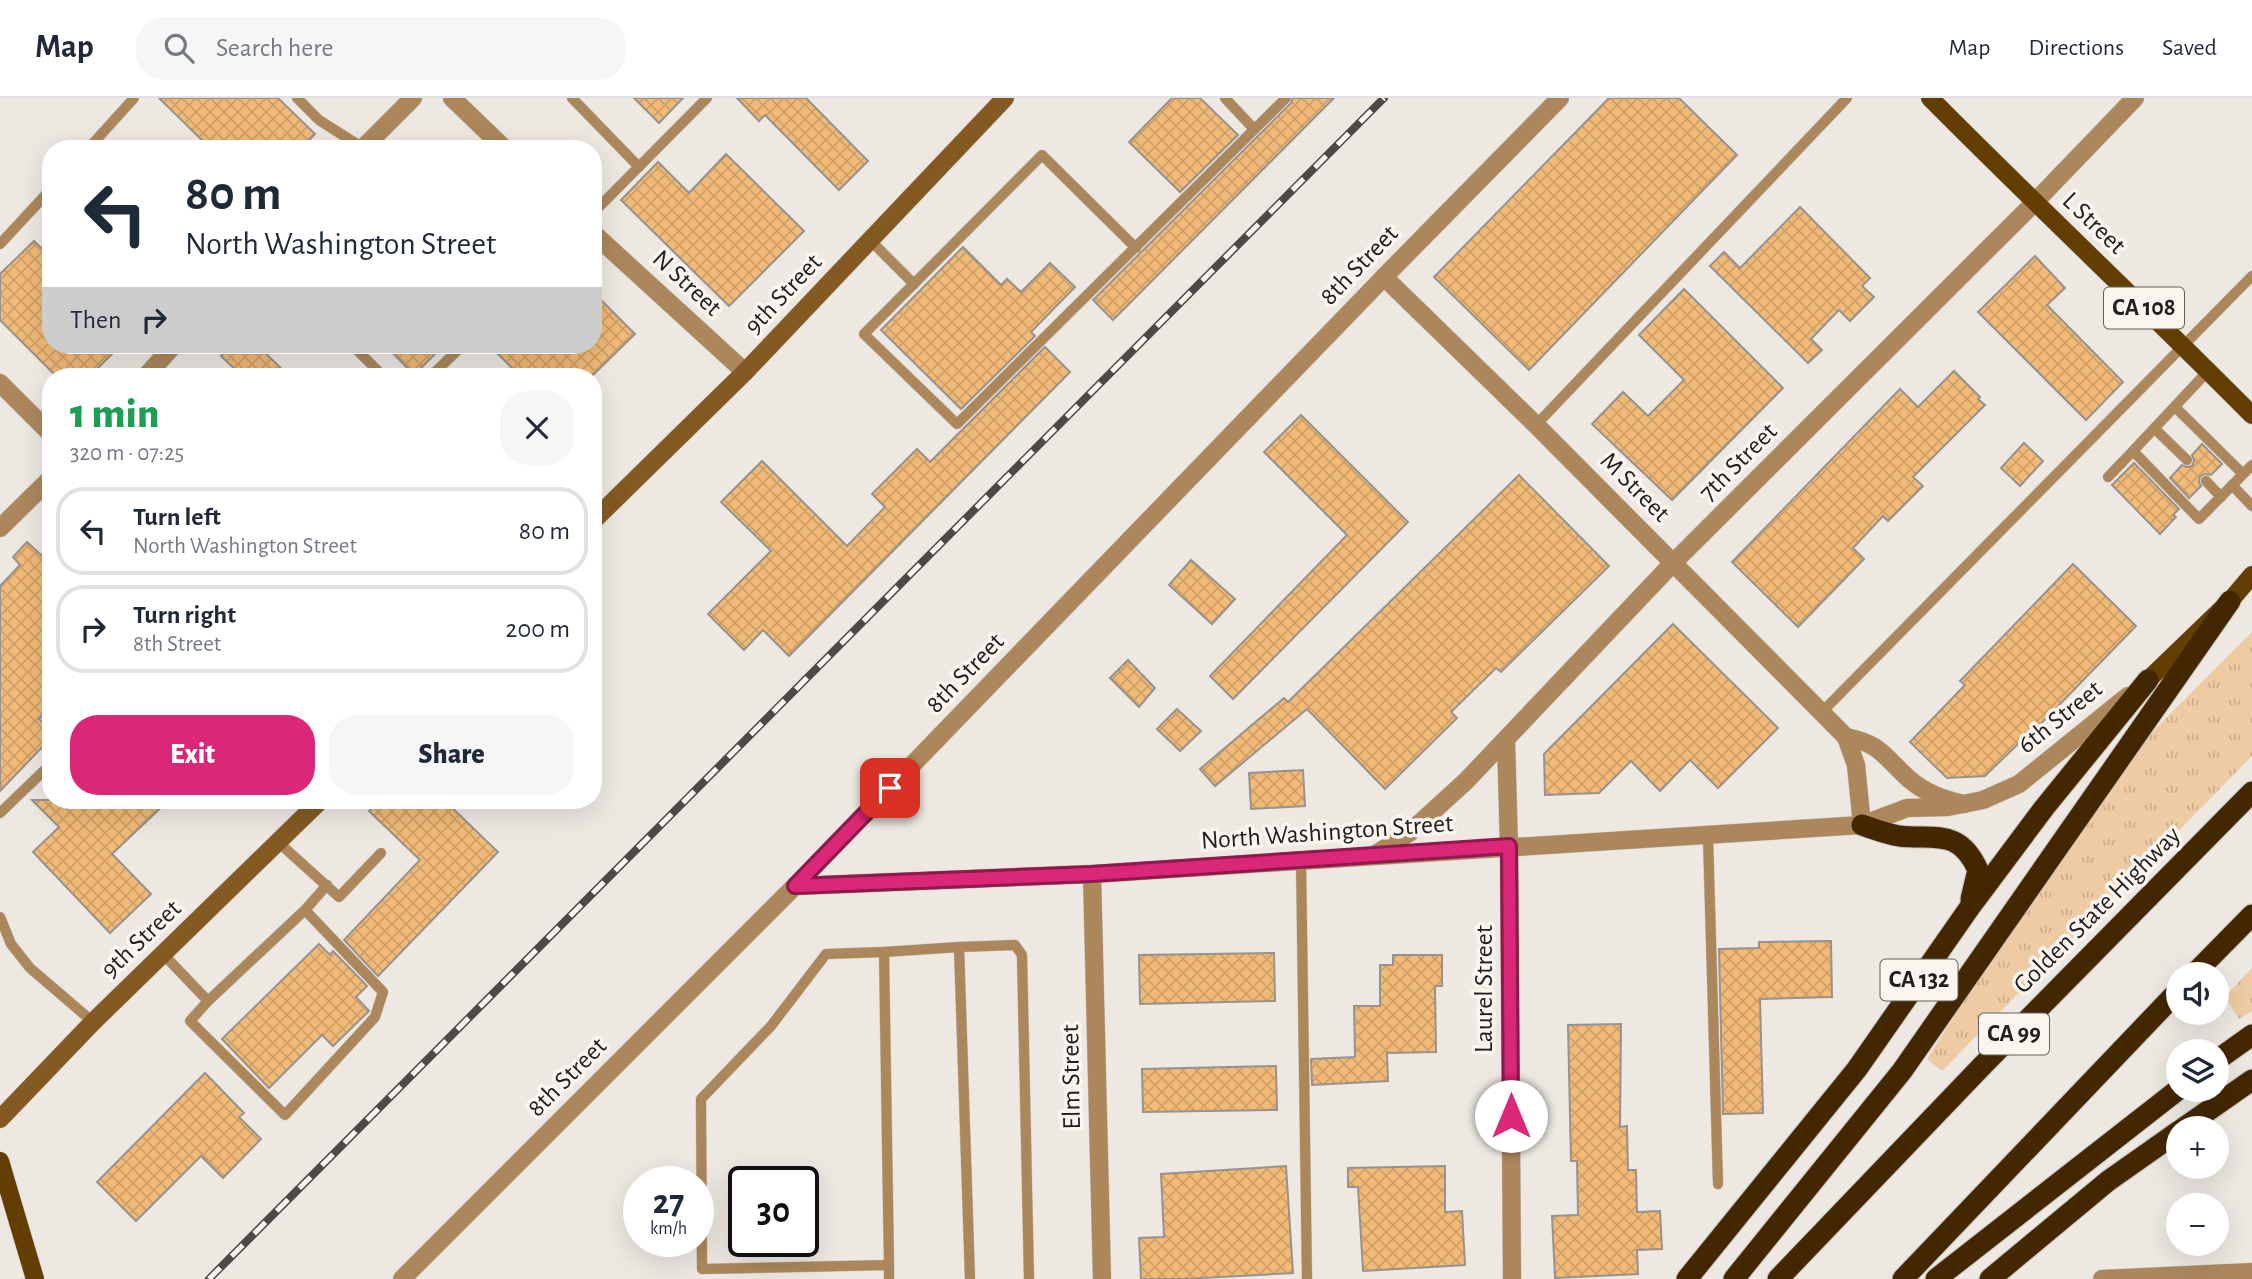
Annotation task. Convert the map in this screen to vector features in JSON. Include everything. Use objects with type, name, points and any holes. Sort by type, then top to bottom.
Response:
[{"type":"highway","points":[[1734,1279],[1902,1071],[2230,601]]},
{"type":"highway","name":"CA 132","points":[[1688,1279],[1857,1069],[1970,907],[2044,808],[2148,680]]},
{"type":"highway","name":"Golden State Highway","points":[[1778,1279],[1983,1065],[2252,792]]},
{"type":"highway","points":[[1862,825],[1899,836],[1936,837],[1958,844],[1966,850],[1978,870],[1970,907]]},
{"type":"highway","points":[[2206,962],[2252,915]]},
{"type":"highway","points":[[1903,1279],[2166,1004]]},
{"type":"highway","points":[[2229,1051],[2252,1035]]},
{"type":"highway","points":[[2201,1116],[2252,1080]]},
{"type":"highway","points":[[1936,1279],[2166,1099]]},
{"type":"highway","points":[[1990,1279],[2108,1181],[2166,1140]]},
{"type":"main road","name":"9th Street","points":[[602,512],[745,372],[1005,98]]},
{"type":"main road","name":"L Street","points":[[1930,98],[2034,203],[2184,345],[2252,415]]},
{"type":"main road","name":"6th Street","points":[[2148,680],[2230,601],[2252,575]]},
{"type":"main road","name":"9th Street","points":[[0,1119],[93,1022],[312,809]]},
{"type":"main road","points":[[0,1161],[35,1279]]},
{"type":"street","points":[[371,140],[413,98]]},
{"type":"street","points":[[452,98],[496,140]]},
{"type":"street","name":"8th Street","points":[[402,1279],[795,886],[1560,98]]},
{"type":"street","name":"7th Street","points":[[1374,856],[1409,833],[1466,781],[1673,564],[2034,203],[2135,98]]},
{"type":"street","name":"N Street","points":[[602,241],[745,372]]},
{"type":"street","name":"M Street","points":[[1384,277],[1536,425],[1846,737],[1856,765],[1862,825]]},
{"type":"street","points":[[153,368],[166,354]]},
{"type":"street","points":[[0,383],[42,425]]},
{"type":"street","points":[[0,528],[42,487]]},
{"type":"street","name":"6th Street","points":[[1862,825],[1907,808],[1965,805],[2019,784],[2148,680]]},
{"type":"street","name":"M Street","points":[[1846,737],[1865,741],[1880,750],[1910,780],[1936,797],[1965,805]]},
{"type":"street","name":"Laurel Street","points":[[1506,740],[1511,1279]]},
{"type":"street","name":"North Washington Street","points":[[795,886],[1092,874],[1509,846],[1708,837],[1862,825]]},
{"type":"street","name":"Elm Street","points":[[1092,874],[1102,1279]]},
{"type":"street","points":[[2102,1279],[2252,1272]]},
{"type":"lane","points":[[96,140],[134,98]]},
{"type":"lane","points":[[297,98],[319,120],[349,140]]},
{"type":"lane","points":[[572,98],[639,167]]},
{"type":"lane","points":[[602,205],[707,98]]},
{"type":"lane","points":[[1224,98],[1255,129]]},
{"type":"lane","points":[[1136,248],[1042,155],[864,334],[957,424],[1136,248],[1286,98]]},
{"type":"lane","points":[[1536,425],[1847,98]]},
{"type":"lane","points":[[0,244],[42,199]]},
{"type":"lane","points":[[870,240],[914,284]]},
{"type":"lane","points":[[1822,713],[2252,276]]},
{"type":"lane","points":[[361,354],[375,368]]},
{"type":"lane","points":[[439,368],[454,354]]},
{"type":"lane","points":[[2108,477],[2208,370]]},
{"type":"lane","points":[[2175,407],[2243,474]]},
{"type":"lane","points":[[2155,429],[2186,460]]},
{"type":"lane","points":[[2133,451],[2199,519],[2252,465]]},
{"type":"lane","points":[[2206,481],[2221,497]]},
{"type":"lane","points":[[2232,485],[2252,506]]},
{"type":"lane","points":[[0,813],[42,773]]},
{"type":"lane","points":[[1708,837],[1717,1184]]},
{"type":"lane","points":[[278,842],[339,897],[381,853]]},
{"type":"lane","points":[[1301,860],[1307,1279]]},
{"type":"lane","points":[[305,911],[383,992],[375,1017],[285,1115],[190,1021],[208,1000],[305,911],[327,885]]},
{"type":"lane","points":[[0,917],[11,944],[30,968],[93,1022]]},
{"type":"lane","points":[[889,1265],[702,1269],[701,1099],[771,1026],[826,954],[1015,945],[1022,955],[1029,1279]]},
{"type":"lane","points":[[959,947],[970,1279]]},
{"type":"lane","points":[[884,951],[889,1279]]},
{"type":"lane","points":[[163,954],[208,1000]]},
{"type":"green space","points":[[2252,632],[2252,756],[1942,1071],[1927,1059],[2015,921],[2121,768],[2160,724]]},
{"type":"green space","points":[[2252,968],[2252,1011],[2239,1019],[2229,1003],[2229,993]]},
{"type":"building","points":[[159,98],[278,98],[315,134],[309,140],[202,140]]},
{"type":"building","points":[[634,98],[683,98],[659,123]]},
{"type":"building","points":[[737,98],[806,98],[868,161],[839,190],[765,115],[759,121]]},
{"type":"building","points":[[1172,98],[1200,98],[1238,135],[1180,192],[1129,142]]},
{"type":"building","points":[[1293,98],[1334,98],[1113,320],[1093,300]]},
{"type":"building","points":[[1609,98],[1679,98],[1737,155],[1529,370],[1434,277]]},
{"type":"building","points":[[726,154],[804,231],[729,306],[621,200],[658,162],[689,193]]},
{"type":"building","points":[[1800,207],[1870,278],[1862,286],[1874,297],[1850,321],[1839,310],[1811,339],[1822,350],[1808,363],[1710,266],[1724,252],[1740,268]]},
{"type":"building","points":[[34,241],[42,249],[42,354],[112,354],[98,368],[48,368],[0,320],[0,274]]},
{"type":"building","points":[[963,247],[1001,285],[1007,279],[1021,292],[1050,263],[1075,287],[1031,332],[1035,336],[961,409],[881,330]]},
{"type":"building","points":[[2035,256],[2065,288],[2047,305],[2123,382],[2086,420],[1978,312]]},
{"type":"building","points":[[1684,289],[1783,388],[1672,500],[1592,424],[1623,392],[1648,416],[1684,380],[1639,335]]},
{"type":"building","points":[[602,301],[635,334],[600,368],[512,368],[498,354],[602,354]]},
{"type":"building","points":[[1045,347],[1070,372],[789,656],[763,630],[744,650],[708,614],[771,551],[721,502],[762,461],[847,546],[885,507],[872,494],[917,449],[930,462]]},
{"type":"building","points":[[266,354],[281,368],[234,368],[221,356]]},
{"type":"building","points":[[394,354],[435,354],[421,368],[407,368]]},
{"type":"building","points":[[1954,371],[1985,405],[1913,477],[1923,486],[1888,521],[1883,516],[1853,548],[1864,559],[1798,627],[1732,562],[1900,389],[1918,407]]},
{"type":"building","points":[[1301,415],[1408,522],[1233,699],[1210,676],[1347,535],[1264,452]]},
{"type":"building","points":[[2024,443],[2043,461],[2020,486],[2001,468]]},
{"type":"building","points":[[2202,444],[2222,464],[2211,475],[2200,476],[2201,486],[2189,498],[2170,478],[2182,465],[2192,466],[2192,455]]},
{"type":"building","points":[[2134,463],[2179,509],[2173,515],[2176,517],[2160,534],[2112,485]]},
{"type":"building","points":[[1519,475],[1609,566],[1501,672],[1496,668],[1451,712],[1457,718],[1385,789],[1307,709],[1215,786],[1200,769],[1284,698],[1288,702]]},
{"type":"building","points":[[27,542],[42,556],[42,716],[39,719],[42,722],[42,747],[0,791],[0,586],[20,565],[13,557]]},
{"type":"building","points":[[1191,560],[1235,599],[1212,624],[1169,585]]},
{"type":"building","points":[[2073,564],[2136,626],[2023,742],[1985,776],[1947,778],[1910,742],[1965,685],[1960,681]]},
{"type":"building","points":[[1673,624],[1778,728],[1718,788],[1690,760],[1660,791],[1631,761],[1599,793],[1545,795],[1544,754]]},
{"type":"building","points":[[1128,660],[1155,688],[1139,707],[1110,678]]},
{"type":"building","points":[[1177,709],[1201,731],[1180,751],[1157,729]]},
{"type":"building","points":[[1303,770],[1305,806],[1251,809],[1249,773]]},
{"type":"building","points":[[32,800],[42,800],[42,809],[160,809],[112,854],[151,894],[110,933],[33,852],[59,827]]},
{"type":"building","points":[[453,809],[498,852],[378,976],[344,940],[420,860],[369,811]]},
{"type":"building","points":[[1831,941],[1832,997],[1760,999],[1763,1113],[1723,1114],[1719,949],[1759,948],[1759,942]]},
{"type":"building","points":[[319,944],[330,955],[333,951],[367,986],[356,997],[369,1011],[333,1046],[322,1035],[269,1088],[222,1039]]},
{"type":"building","points":[[1274,953],[1275,1001],[1140,1004],[1139,955]]},
{"type":"building","points":[[1393,955],[1442,955],[1442,986],[1435,986],[1436,1052],[1387,1053],[1388,1081],[1312,1085],[1311,1059],[1355,1057],[1354,1006],[1380,1006],[1380,965],[1393,965]]},
{"type":"building","points":[[1621,1024],[1620,1127],[1627,1126],[1628,1170],[1636,1170],[1637,1212],[1660,1211],[1662,1249],[1637,1250],[1638,1274],[1555,1278],[1552,1216],[1578,1215],[1577,1161],[1571,1161],[1568,1025]]},
{"type":"building","points":[[1276,1066],[1277,1110],[1143,1112],[1142,1069]]},
{"type":"building","points":[[205,1073],[244,1113],[239,1117],[261,1139],[223,1178],[201,1156],[136,1221],[97,1182]]},
{"type":"building","points":[[1286,1166],[1293,1273],[1141,1279],[1139,1238],[1164,1237],[1161,1174]]},
{"type":"building","points":[[1445,1166],[1445,1212],[1462,1211],[1465,1265],[1363,1271],[1358,1187],[1348,1187],[1348,1168]]},
{"type":"railway","points":[[209,1279],[1384,98]]},
{"type":"route","points":[[890,788],[795,886],[1092,874],[1509,846],[1511,1116]]}]
